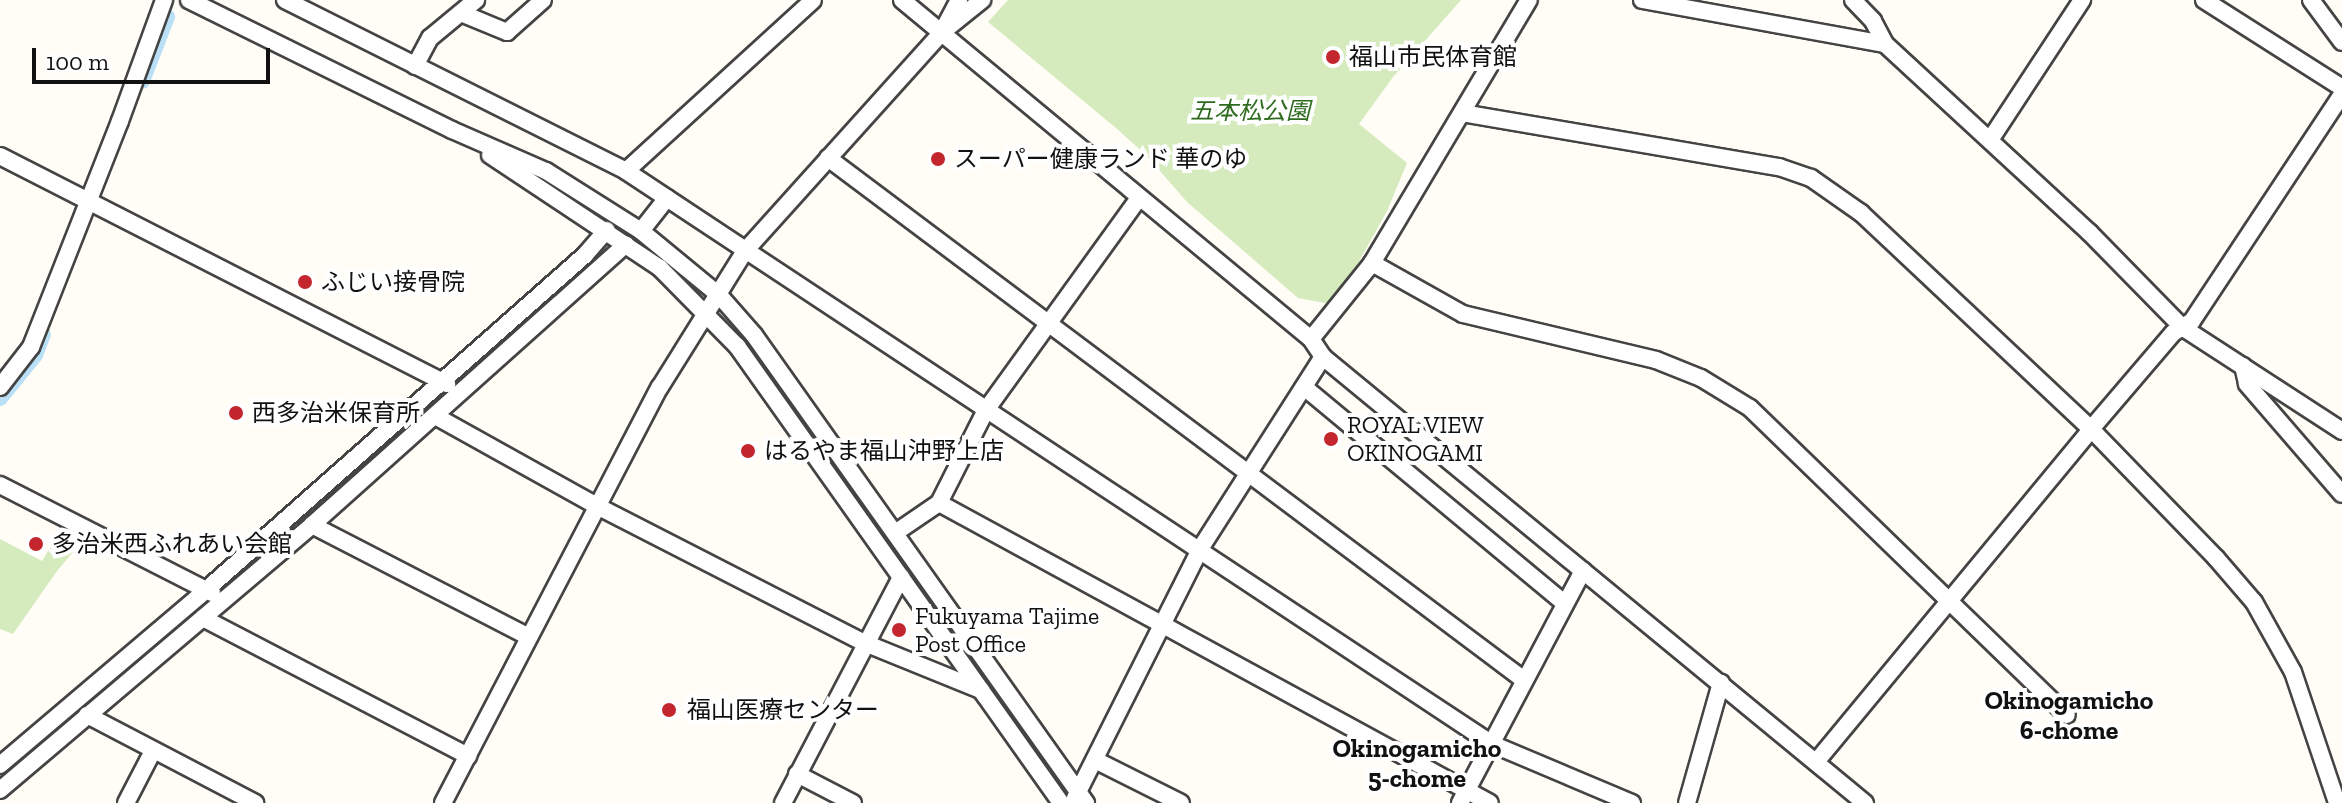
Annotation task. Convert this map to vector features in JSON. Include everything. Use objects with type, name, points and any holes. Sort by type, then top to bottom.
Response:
[{"type":"street","points":[[0,387],[31,347],[164,0]]},
{"type":"street","points":[[189,0],[452,130],[546,171],[641,231],[719,295],[754,335],[1079,799]]},
{"type":"street","points":[[285,0],[626,171],[1492,744],[1632,803]]},
{"type":"street","points":[[415,66],[430,38],[476,0]]},
{"type":"street","points":[[461,13],[507,32],[543,0]]},
{"type":"street","points":[[626,171],[813,0]]},
{"type":"street","points":[[902,0],[1311,339],[1323,357],[1865,803]]},
{"type":"street","points":[[941,33],[959,0]]},
{"type":"street","points":[[443,803],[527,636],[660,387],[745,251],[941,33],[982,0]]},
{"type":"street","points":[[1311,339],[1372,263],[1529,0]]},
{"type":"street","points":[[1642,0],[1885,44]]},
{"type":"street","points":[[1853,0],[1873,21],[1885,44],[2090,233],[2182,327],[2342,431]]},
{"type":"street","points":[[1990,140],[2082,0]]},
{"type":"street","points":[[1816,762],[2091,429],[2173,333],[2192,321],[2342,91],[2204,0]]},
{"type":"street","points":[[2312,0],[2342,19]]},
{"type":"street","points":[[2312,0],[2342,42]]},
{"type":"street","points":[[1462,113],[1779,167],[1811,178],[1861,213],[2091,429],[2216,558],[2254,602],[2293,672],[2337,803]]},
{"type":"street","points":[[452,130],[660,268],[737,346],[1061,803]]},
{"type":"street","points":[[0,156],[452,387]]},
{"type":"street","points":[[828,158],[1524,680]]},
{"type":"street","points":[[641,231],[667,198]]},
{"type":"street","points":[[895,533],[939,503],[986,410],[1139,198]]},
{"type":"street","points":[[0,765],[68,707],[312,525],[435,416],[452,387],[607,230]]},
{"type":"street","points":[[0,790],[203,618],[216,595],[452,387],[626,244]]},
{"type":"street","points":[[1372,263],[1463,314],[1656,360],[1701,378],[1750,408],[2067,715]]},
{"type":"street","points":[[1079,799],[1095,760],[1200,549],[1323,357]]},
{"type":"street","points":[[2243,366],[2247,384],[2342,494]]},
{"type":"street","points":[[1304,387],[1565,604]]},
{"type":"street","points":[[435,416],[597,506],[865,643],[983,691]]},
{"type":"street","points":[[0,485],[216,595]]},
{"type":"street","points":[[939,503],[1162,624],[1464,797],[1490,803]]},
{"type":"street","points":[[312,525],[527,636]]},
{"type":"street","points":[[1464,797],[1583,571]]},
{"type":"street","points":[[783,803],[901,577]]},
{"type":"street","points":[[203,618],[468,756]]},
{"type":"street","points":[[1687,803],[1721,683]]},
{"type":"street","points":[[87,715],[255,803]]},
{"type":"street","points":[[126,803],[153,751]]},
{"type":"street","points":[[1095,760],[1181,803]]},
{"type":"street","points":[[797,774],[853,803]]},
{"type":"green space","name":"五本松公園","points":[[1008,0],[1461,0],[1393,77],[1359,124],[1407,163],[1387,211],[1342,292],[1336,301],[1325,303],[1298,298],[1187,202],[1146,155],[1116,128],[988,22]]},
{"type":"green space","points":[[72,512],[96,525],[57,571],[13,634],[0,629],[0,539],[42,561]]},
{"type":"waterway","points":[[142,81],[167,17]]},
{"type":"waterway","points":[[3,774],[226,585],[601,254]]},
{"type":"waterway","points":[[0,398],[35,355],[43,334]]},
{"type":"place","name":"福山市民体育館","points":[[1333,57]]},
{"type":"place","name":"スーパー健康ランド 華のゆ","points":[[938,159]]},
{"type":"place","name":"ふじい接骨院","points":[[305,282]]},
{"type":"place","name":"西多治米保育所","points":[[236,413]]},
{"type":"place","name":"ROYAL VIEW OKINOGAMI","points":[[1331,439]]},
{"type":"place","name":"はるやま福山沖野上店","points":[[748,451]]},
{"type":"place","name":"多治米西ふれあい会館","points":[[36,544]]},
{"type":"place","name":"Fukuyama Tajime Post Office","points":[[899,630]]},
{"type":"place","name":"福山医療センター","points":[[669,710]]},
{"type":"district","name":"Okinogamicho 6-chome","points":[[2069,716]]},
{"type":"district","name":"Okinogamicho 5-chome","points":[[1417,764]]}]
